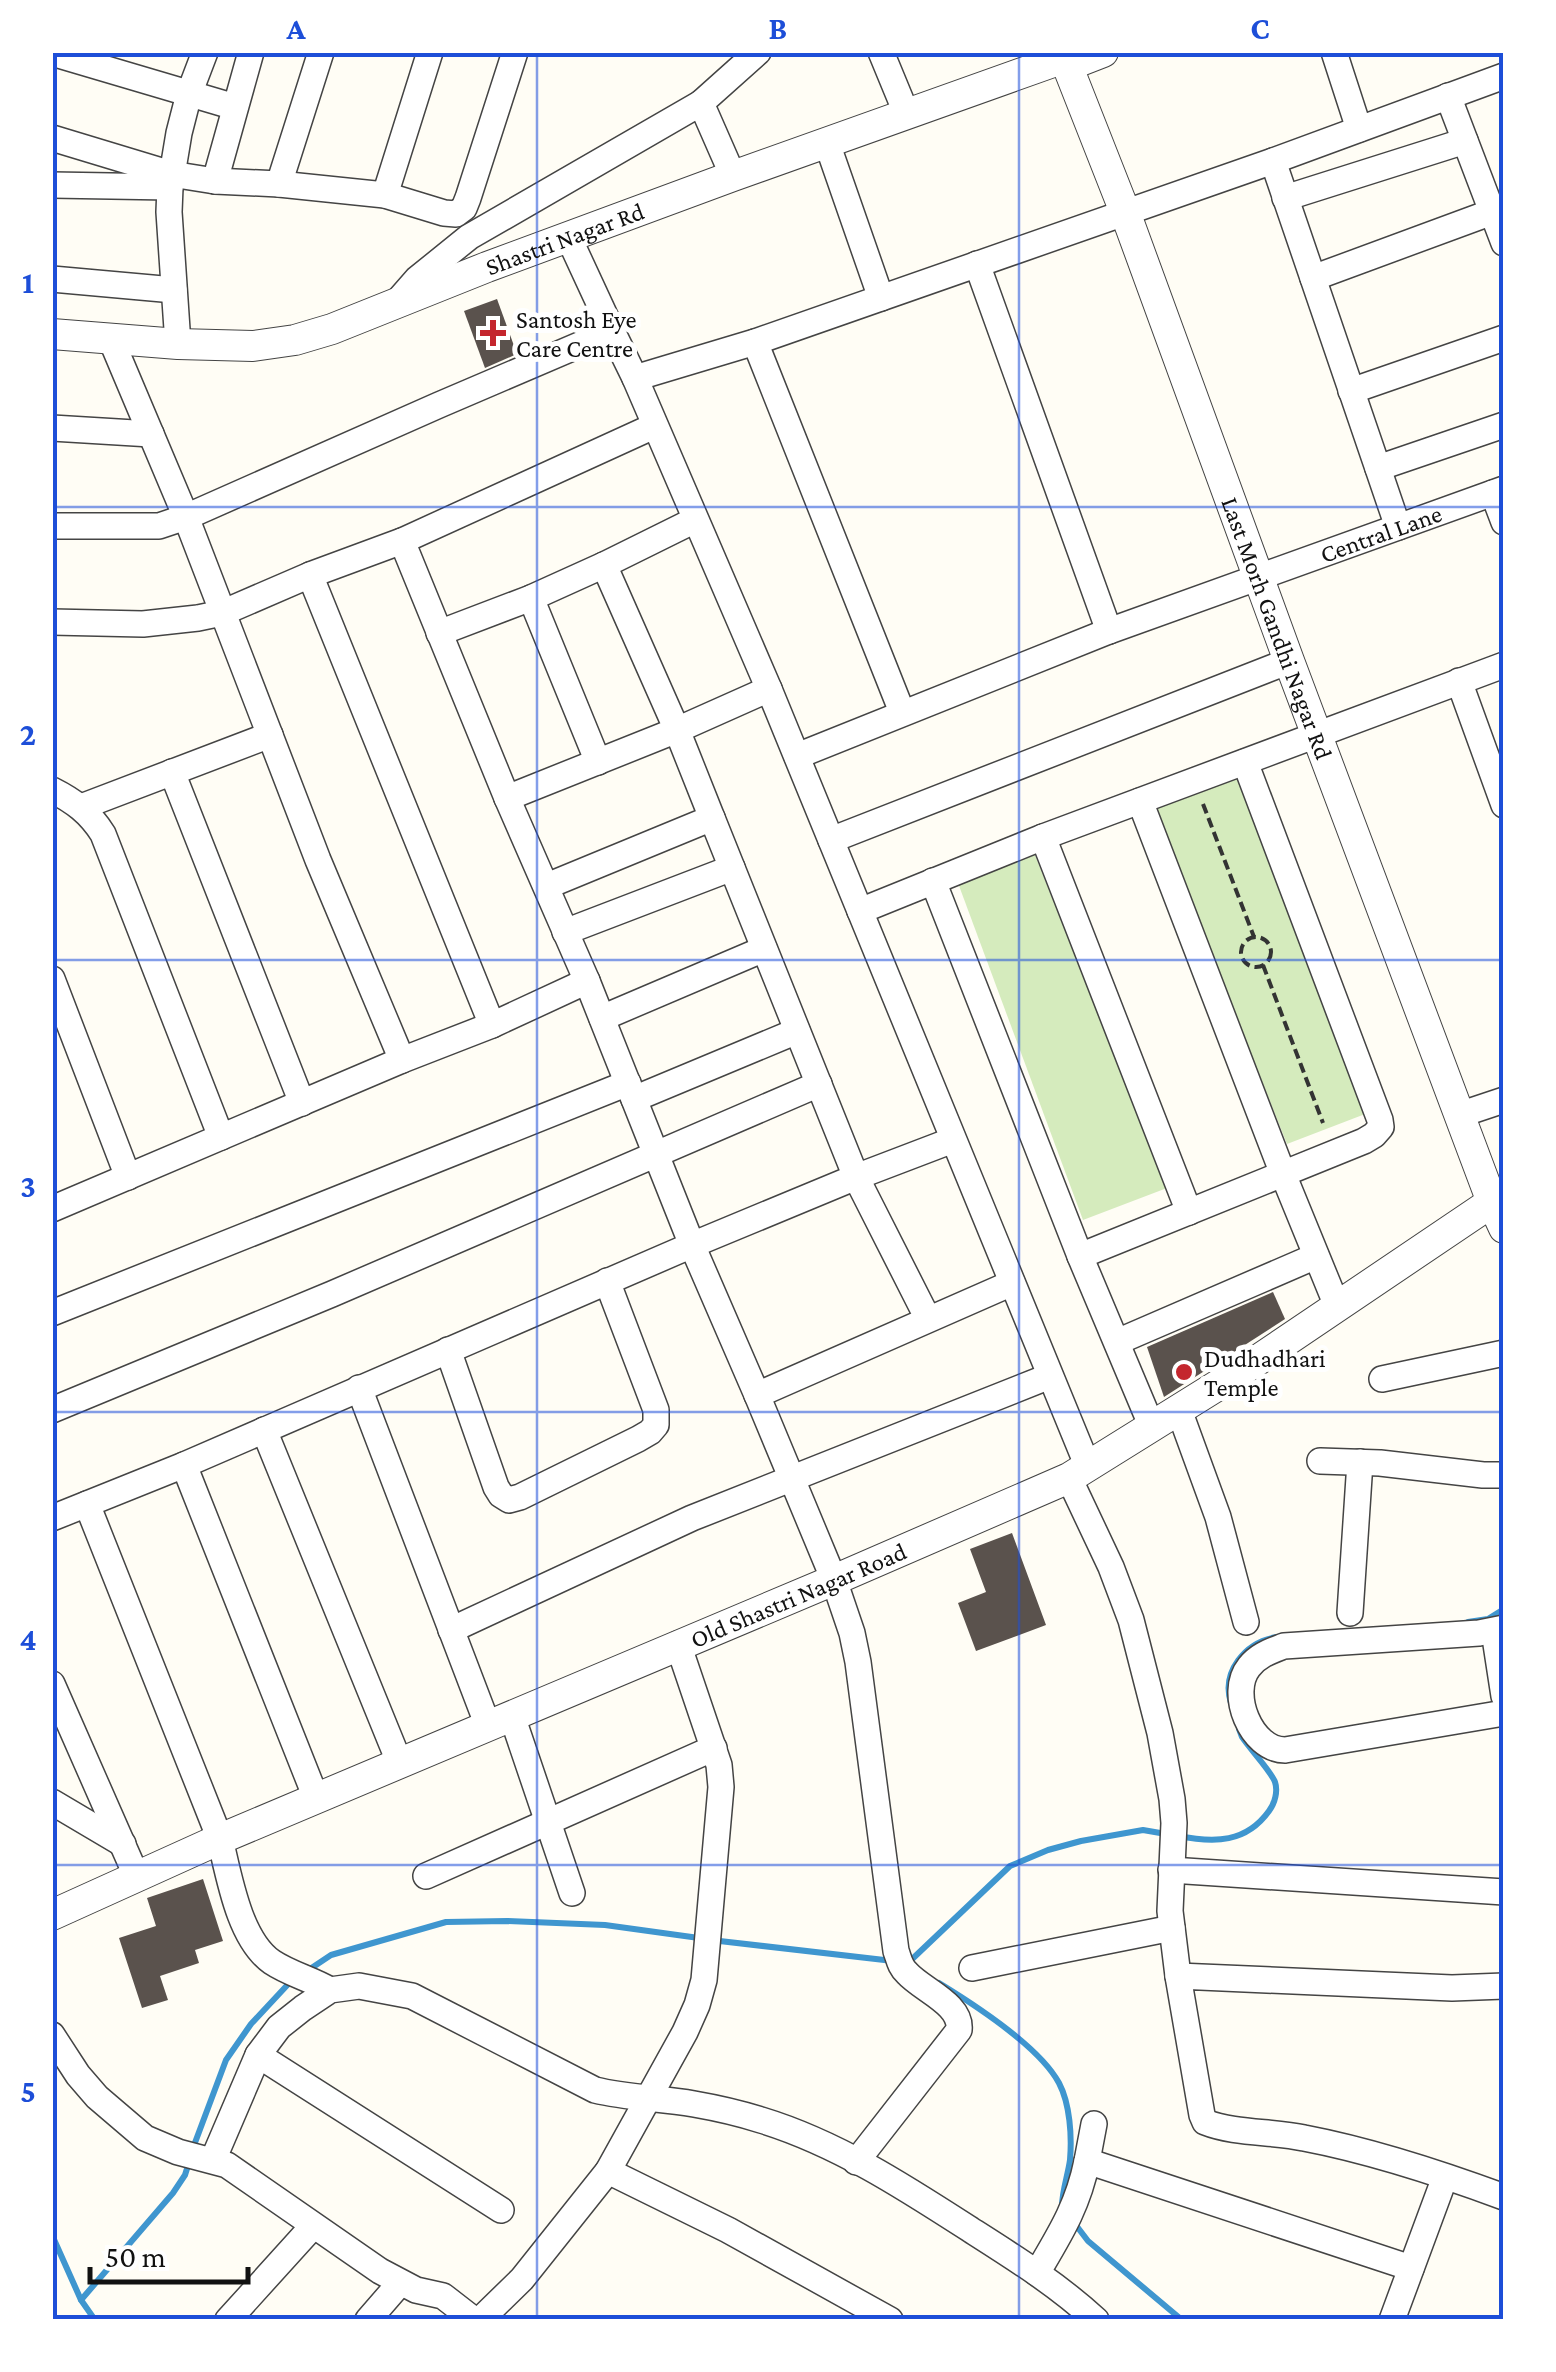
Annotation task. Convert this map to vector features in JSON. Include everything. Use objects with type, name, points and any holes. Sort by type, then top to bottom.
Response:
[{"type":"street","points":[[178,344],[170,181],[189,94],[205,52]]},
{"type":"street","points":[[214,182],[251,52]]},
{"type":"street","points":[[278,184],[320,52]]},
{"type":"street","points":[[385,195],[430,52]]},
{"type":"street","points":[[52,184],[278,184],[385,195],[444,214],[456,214],[468,198],[515,52]]},
{"type":"street","points":[[396,304],[417,278],[469,237],[701,103],[758,52]]},
{"type":"street","points":[[880,52],[908,115]]},
{"type":"street","name":"Shastri Nagar Rd","points":[[52,334],[253,346],[295,340],[733,176],[1064,59],[1102,52]]},
{"type":"street","points":[[1334,52],[1360,129]]},
{"type":"street","points":[[52,54],[235,107]]},
{"type":"street","name":"Last Morh Gandhi Nagar Rd","points":[[1064,59],[1125,212],[1459,1114],[1500,1209]]},
{"type":"street","points":[[635,378],[882,298],[1272,162],[1504,76]]},
{"type":"street","points":[[1448,96],[1504,243]]},
{"type":"street","points":[[701,103],[733,176]]},
{"type":"street","points":[[52,138],[170,181]]},
{"type":"street","points":[[1285,198],[1465,141]]},
{"type":"street","points":[[827,143],[882,298]]},
{"type":"street","points":[[1272,162],[1398,527]]},
{"type":"street","points":[[1313,278],[1492,212]]},
{"type":"street","points":[[456,214],[486,267]]},
{"type":"street","points":[[568,236],[635,378],[770,689],[1050,1376],[1078,1472],[1131,1620],[1160,1733],[1174,1823],[1172,1928],[1202,2115],[1206,2122],[1224,2127],[1304,2138],[1376,2155],[1504,2197]]},
{"type":"street","points":[[977,264],[1109,632]]},
{"type":"street","points":[[52,279],[174,290]]},
{"type":"street","points":[[52,526],[160,526],[186,517],[612,331]]},
{"type":"street","points":[[110,338],[186,517],[318,860],[402,1060]]},
{"type":"street","points":[[1351,392],[1504,338]]},
{"type":"street","points":[[755,342],[902,712]]},
{"type":"street","points":[[52,622],[143,624],[222,613],[402,541],[654,426]]},
{"type":"street","points":[[1378,468],[1504,426]]},
{"type":"street","points":[[52,428],[151,434]]},
{"type":"street","points":[[1498,491],[1504,522]]},
{"type":"street","name":"Central Lane","points":[[797,756],[1109,632],[1498,491]]},
{"type":"street","points":[[440,633],[531,598],[696,520]]},
{"type":"street","points":[[402,541],[507,798],[588,981],[692,1245],[834,1580],[852,1633],[899,1959],[908,1974],[953,2010],[960,2021],[959,2030],[856,2162]]},
{"type":"street","points":[[604,565],[677,730],[856,1176],[928,1318]]},
{"type":"street","points":[[310,575],[492,1025]]},
{"type":"street","points":[[531,598],[598,762]]},
{"type":"street","points":[[831,840],[1289,661]]},
{"type":"street","points":[[860,911],[1043,836],[1504,665]]},
{"type":"street","points":[[1459,681],[1502,798]]},
{"type":"street","points":[[507,798],[770,689]]},
{"type":"street","points":[[80,807],[270,735]]},
{"type":"street","points":[[1080,1256],[1364,1141],[1381,1127],[1246,762]]},
{"type":"street","points":[[172,772],[302,1103]]},
{"type":"street","points":[[52,790],[94,819],[103,834],[221,1137]]},
{"type":"street","points":[[1140,801],[1282,1174],[1337,1306]]},
{"type":"street","points":[[547,886],[712,818]]},
{"type":"street","points":[[1043,836],[1189,1212]]},
{"type":"street","points":[[565,932],[732,868]]},
{"type":"street","points":[[933,881],[1080,1256],[1152,1427]]},
{"type":"street","points":[[602,1018],[764,949]]},
{"type":"street","points":[[52,979],[128,1177]]},
{"type":"street","points":[[52,1209],[588,981]]},
{"type":"street","points":[[52,1313],[797,1031]]},
{"type":"street","points":[[52,1410],[818,1084]]},
{"type":"street","points":[[1459,1114],[1504,1100]]},
{"type":"street","points":[[52,1518],[856,1176],[953,1140]]},
{"type":"street","name":"Old Shastri Nagar Road","points":[[52,1915],[136,1875],[834,1580],[1078,1472],[1337,1306],[1500,1209]]},
{"type":"street","points":[[1117,1342],[1316,1256]]},
{"type":"street","points":[[448,1350],[496,1486],[501,1496],[510,1500],[520,1496],[650,1432],[656,1425],[656,1410],[607,1281]]},
{"type":"street","points":[[758,1395],[1012,1283]]},
{"type":"street","points":[[1382,1379],[1504,1353]]},
{"type":"street","points":[[451,1630],[692,1518],[1050,1376]]},
{"type":"street","points":[[359,1388],[451,1630],[549,1822],[572,1893]]},
{"type":"street","points":[[1179,1410],[1218,1517],[1246,1622]]},
{"type":"street","points":[[264,1430],[400,1764]]},
{"type":"street","points":[[1320,1461],[1504,1475]]},
{"type":"street","points":[[1350,1613],[1360,1462]]},
{"type":"street","points":[[184,1465],[316,1798]]},
{"type":"street","points":[[87,1504],[220,1839],[247,1929],[268,1959],[323,1986],[359,1986],[412,1996],[595,2090],[692,2104],[761,2120],[809,2138],[940,2210],[1037,2273],[1096,2320]]},
{"type":"street","points":[[1504,1696],[1499,1630],[1284,1646],[1267,1652],[1248,1668],[1240,1694],[1253,1730],[1273,1750],[1504,1713]]},
{"type":"street","points":[[52,2035],[78,2075],[145,2138],[240,2172],[400,2283],[443,2296],[477,2320],[522,2279],[608,2171],[697,2005],[704,1980],[721,1787],[719,1764],[678,1644]]},
{"type":"street","points":[[55,1694],[136,1875]]},
{"type":"street","points":[[426,1876],[714,1748]]},
{"type":"street","points":[[52,1802],[123,1844]]},
{"type":"street","points":[[1171,1866],[1504,1892]]},
{"type":"street","points":[[972,1968],[1172,1928]]},
{"type":"street","points":[[1178,1976],[1452,1988],[1504,1986]]},
{"type":"street","points":[[197,2157],[258,2055],[323,1986]]},
{"type":"street","points":[[258,2055],[501,2210]]},
{"type":"street","points":[[1037,2273],[1082,2187],[1094,2124]]},
{"type":"street","points":[[1088,2161],[1411,2268]]},
{"type":"street","points":[[608,2171],[728,2230],[890,2320]]},
{"type":"street","points":[[1392,2320],[1445,2176]]},
{"type":"street","points":[[228,2320],[314,2226]]},
{"type":"street","points":[[368,2320],[400,2283]]},
{"type":"path","points":[[1202,799],[1254,937]]},
{"type":"path","points":[[1254,937],[1264,939],[1269,946],[1270,958],[1263,965],[1247,964],[1241,953],[1244,943],[1254,937]]},
{"type":"path","points":[[1263,965],[1323,1123]]},
{"type":"green space","points":[[1238,774],[1373,1111],[1287,1144],[1153,809]]},
{"type":"green space","points":[[1035,855],[1167,1188],[1083,1220],[958,883]]},
{"type":"building","points":[[497,299],[517,354],[485,368],[464,311]]},
{"type":"building","name":"Dudhadhari Temple","points":[[1273,1292],[1285,1319],[1164,1397],[1147,1347]]},
{"type":"building","points":[[1012,1533],[1046,1625],[976,1651],[958,1603],[986,1592],[970,1549]]},
{"type":"building","points":[[203,1879],[223,1941],[195,1950],[199,1963],[160,1976],[168,2000],[142,2008],[119,1938],[156,1926],[147,1898]]},
{"type":"waterway","points":[[1468,1622],[1488,1619],[1504,1609]]},
{"type":"waterway","points":[[1231,1703],[1229,1680],[1238,1660],[1255,1645],[1277,1637]]},
{"type":"waterway","points":[[1178,1836],[1217,1840],[1240,1835],[1260,1822],[1271,1808],[1275,1782],[1239,1729]]},
{"type":"waterway","points":[[908,1963],[1010,1866],[1081,1841],[1143,1830],[1166,1834]]},
{"type":"waterway","points":[[307,1971],[331,1955],[446,1922],[605,1925],[699,1938]]},
{"type":"waterway","points":[[711,1940],[893,1961]]},
{"type":"waterway","points":[[193,2148],[226,2060],[251,2024],[292,1980]]},
{"type":"waterway","points":[[939,1983],[1022,2041],[1059,2083],[1068,2110],[1071,2141],[1062,2206]]},
{"type":"waterway","points":[[81,2300],[173,2193],[190,2159]]},
{"type":"waterway","points":[[1072,2220],[1088,2241],[1182,2320]]},
{"type":"waterway","points":[[52,2235],[81,2300],[95,2320]]},
{"type":"place","name":"Santosh Eye Care Centre","points":[[493,333]]},
{"type":"place","name":"Dudhadhari Temple","points":[[1184,1372]]}]
